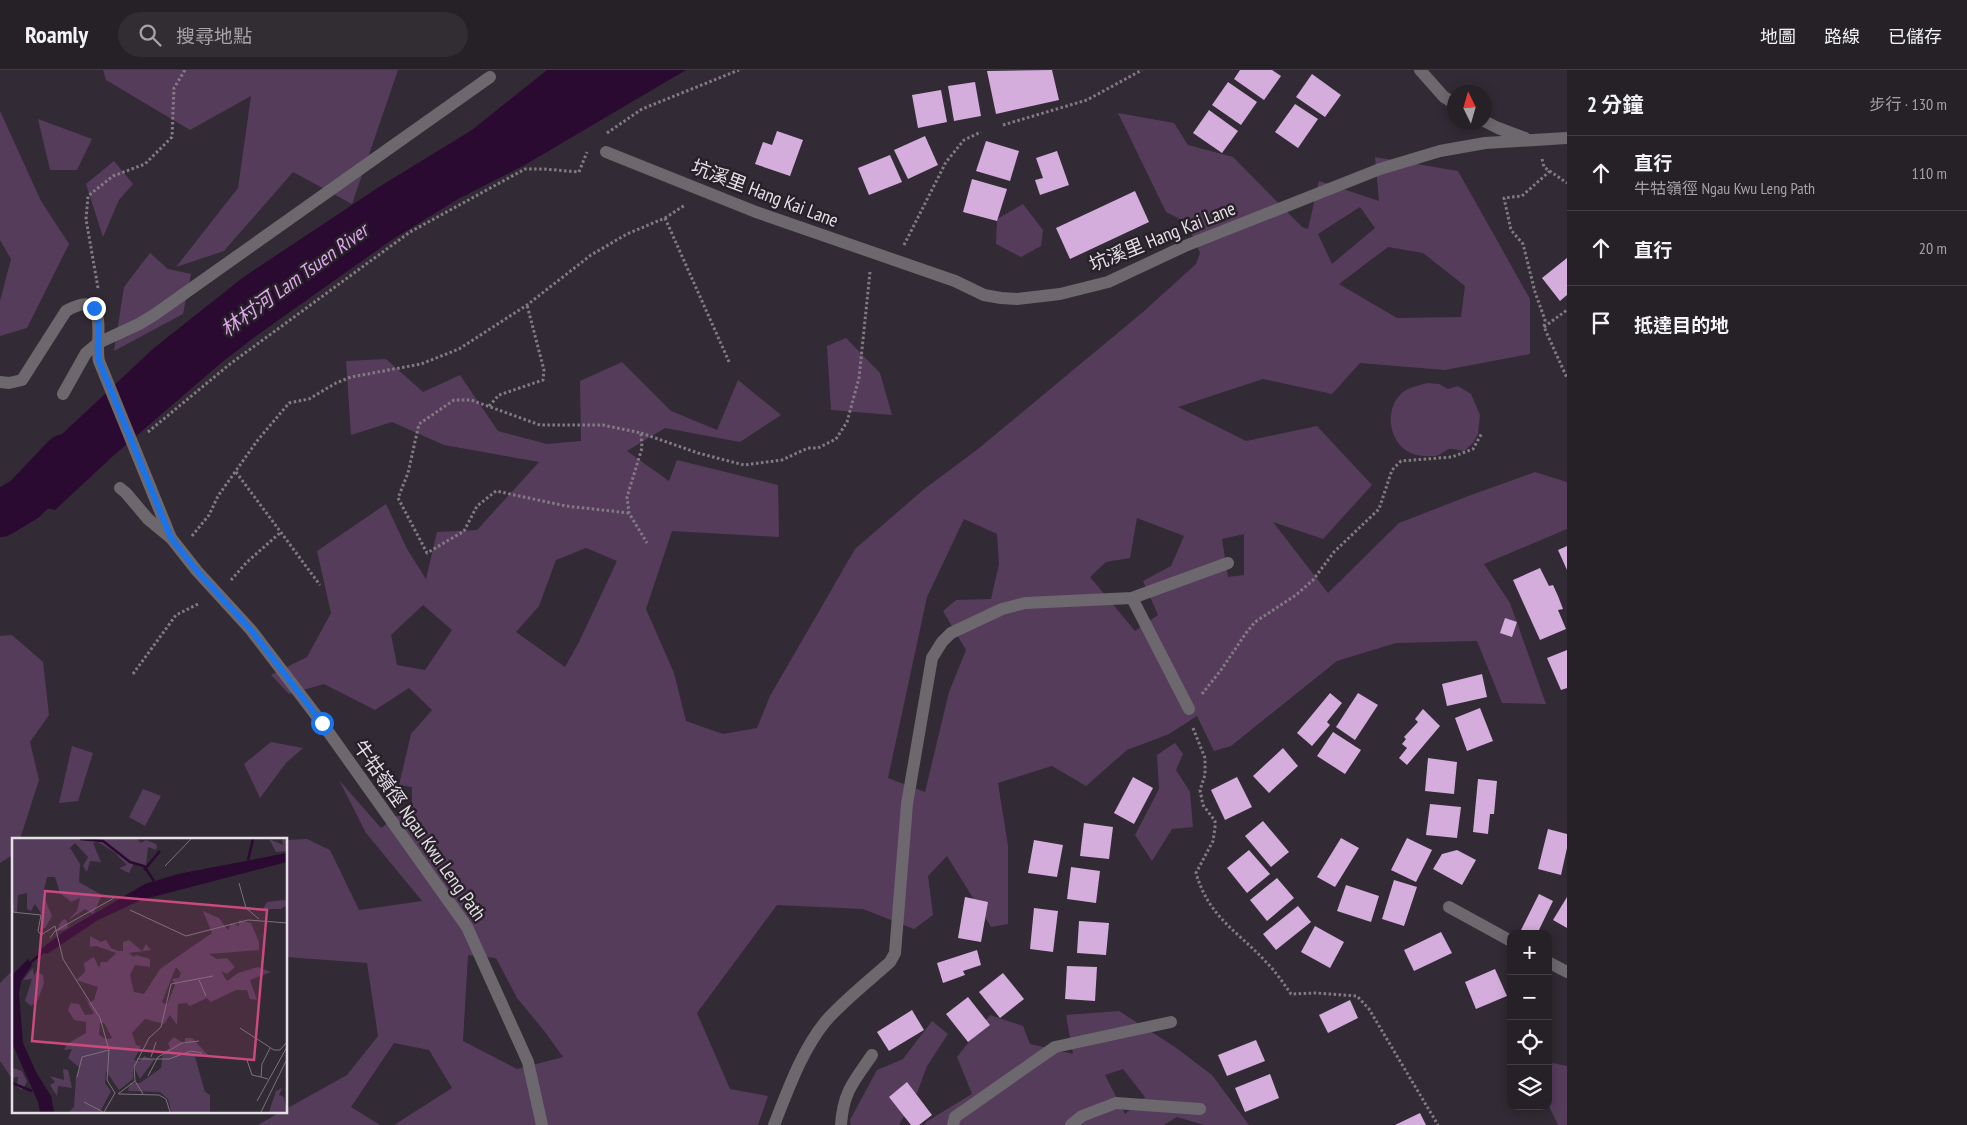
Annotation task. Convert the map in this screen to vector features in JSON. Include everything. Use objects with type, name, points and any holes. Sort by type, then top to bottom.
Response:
[{"type":"street","points":[[1420,70],[1447,99]]},
{"type":"street","points":[[63,394],[86,353],[98,342],[139,324],[154,314],[490,77]]},
{"type":"street","points":[[1492,125],[1534,140]]},
{"type":"street","name":"坑溪里 Hang Kai Lane","points":[[606,152],[756,212],[955,281],[984,295],[1017,299],[1060,294],[1108,282],[1185,246],[1380,169],[1449,150],[1485,143],[1567,138]]},
{"type":"street","points":[[0,382],[9,383],[22,380],[66,311],[76,305],[85,304],[94,308]]},
{"type":"street","name":"牛牯嶺徑 Ngau Kwu Leng Path","points":[[94,308],[99,318],[97,354],[171,538],[197,571],[251,630],[316,715],[467,926],[528,1062],[542,1125]]},
{"type":"street","points":[[120,488],[148,519],[171,538]]},
{"type":"street","points":[[774,1125],[791,1082],[826,1022],[890,962],[894,952],[907,804],[932,658],[942,642],[952,634],[1002,609],[1025,604],[1132,598],[1228,562]]},
{"type":"street","points":[[1132,598],[1189,709]]},
{"type":"street","points":[[1448,907],[1507,939]]},
{"type":"street","points":[[1552,964],[1567,972]]},
{"type":"street","points":[[952,1125],[955,1117],[1054,1046],[1172,1022]]},
{"type":"street","points":[[841,1125],[842,1106],[846,1094],[872,1055]]},
{"type":"street","points":[[1071,1125],[1082,1116],[1116,1103],[1200,1109]]},
{"type":"path","points":[[94,308],[99,285],[86,219],[88,196],[113,176],[145,164],[172,137],[174,88],[185,70]]},
{"type":"path","points":[[604,135],[642,109],[739,70]]},
{"type":"path","points":[[1003,124],[1087,100],[1142,70]]},
{"type":"path","points":[[896,261],[946,162],[964,140],[981,132]]},
{"type":"path","points":[[1534,140],[1544,167],[1567,183]]},
{"type":"path","points":[[145,435],[230,364],[410,232],[525,169],[544,168],[579,172],[589,145],[606,152]]},
{"type":"path","points":[[1550,171],[1522,196],[1504,198],[1511,230],[1523,244],[1535,292],[1545,320],[1544,327],[1567,378]]},
{"type":"path","points":[[180,550],[209,515],[218,496],[257,441],[289,403],[309,399],[336,383],[351,378],[421,364],[459,349],[527,305],[591,255],[627,234],[665,218],[706,192]]},
{"type":"path","points":[[665,218],[730,364]]},
{"type":"path","points":[[629,513],[566,506],[496,491],[477,506],[464,531],[427,553],[398,498],[408,473],[419,424],[454,400],[471,400],[540,425],[603,425],[641,433],[698,453],[744,465],[782,460],[808,448],[818,448],[836,439],[847,422],[858,378],[872,252]]},
{"type":"path","points":[[489,406],[499,395],[543,380],[544,370],[527,305]]},
{"type":"path","points":[[1544,327],[1567,310]]},
{"type":"path","points":[[641,433],[642,448],[627,497],[629,513],[647,543]]},
{"type":"path","points":[[1438,1125],[1369,1009],[1357,996],[1316,993],[1290,994],[1268,964],[1222,921],[1209,904],[1196,873],[1213,841],[1215,821],[1204,805],[1200,790],[1205,775],[1205,758],[1191,723],[1189,709],[1221,670],[1246,632],[1255,622],[1296,595],[1313,580],[1334,552],[1379,509],[1392,470],[1401,461],[1452,457],[1473,449],[1482,433]]},
{"type":"path","points":[[236,472],[320,585]]},
{"type":"shaded area","points":[[103,70],[398,70],[352,204],[293,172],[224,251],[176,267],[238,188],[251,96],[190,130],[106,80]]},
{"type":"shaded area","points":[[0,111],[41,201],[69,244],[27,328],[0,336],[0,301],[11,259],[0,240]]},
{"type":"shaded area","points":[[1118,113],[1174,123],[1188,145],[1233,157],[1302,227],[1308,229],[1319,181],[1379,201],[1375,157],[1458,171],[1530,299],[1530,354],[1445,370],[1360,363],[1332,394],[1263,379],[1178,407],[1246,441],[1317,426],[1372,485],[1323,539],[1273,522],[1328,593],[1399,523],[1535,472],[1567,482],[1567,529],[1484,564],[1510,603],[1546,704],[1502,703],[1477,641],[1396,643],[1337,661],[1231,746],[1214,751],[1197,716],[1169,734],[1127,750],[1086,786],[1052,766],[998,783],[1008,846],[1008,924],[991,927],[947,856],[928,876],[933,915],[914,929],[863,909],[777,905],[697,1013],[730,1089],[768,1096],[758,1125],[394,1125],[452,1088],[429,1050],[394,1043],[351,1107],[380,1125],[258,1125],[280,1112],[288,1112],[288,1108],[347,1075],[378,1036],[367,963],[288,957],[288,840],[307,839],[330,850],[359,910],[422,901],[366,833],[339,780],[381,828],[412,805],[412,787],[399,785],[411,734],[432,710],[409,688],[375,710],[324,684],[289,694],[271,675],[307,657],[331,613],[317,551],[386,504],[407,549],[426,579],[437,532],[477,530],[539,462],[444,445],[392,422],[351,435],[346,361],[386,359],[423,392],[460,375],[498,431],[547,444],[581,441],[580,381],[622,362],[671,411],[717,430],[738,380],[781,415],[740,442],[665,428],[627,451],[669,481],[677,460],[778,485],[779,537],[672,531],[646,609],[674,673],[686,721],[723,734],[757,728],[770,696],[855,549],[923,490],[978,449],[1143,312],[1196,264],[1200,253],[1186,222],[1166,212]],"holes":[[[1360,207],[1375,228],[1332,264],[1318,234]],[[1388,247],[1423,253],[1465,286],[1461,317],[1397,318],[1339,284]],[[1137,518],[1184,536],[1171,566],[1143,581],[1158,615],[1135,631],[1090,577],[1106,562],[1130,558]],[[964,519],[997,534],[999,564],[991,599],[956,600],[943,611],[966,650],[949,692],[925,792],[888,778],[927,597]],[[1244,534],[1244,575],[1228,577],[1222,539]],[[586,548],[617,561],[579,642],[565,667],[516,632],[539,606],[556,560]],[[423,605],[452,630],[425,670],[397,665],[391,635]],[[468,955],[496,958],[517,998],[563,1057],[517,1069],[463,1041]]]},
{"type":"shaded area","points":[[38,119],[92,139],[77,170],[50,170]]},
{"type":"shaded area","points":[[114,161],[133,184],[119,200],[103,237],[86,184]]},
{"type":"shaded area","points":[[1023,204],[1043,230],[1041,246],[1021,257],[996,244],[997,219]]},
{"type":"shaded area","points":[[150,253],[168,269],[191,274],[183,314],[114,351],[124,287]]},
{"type":"shaded area","points":[[846,338],[880,373],[892,415],[831,410],[827,346]]},
{"type":"shaded area","points":[[1428,383],[1439,384],[1448,389],[1458,386],[1471,394],[1480,415],[1478,434],[1473,443],[1464,451],[1448,449],[1437,456],[1416,455],[1400,445],[1394,436],[1391,418],[1392,408],[1396,399],[1406,390]]},
{"type":"shaded area","points":[[12,635],[43,662],[49,715],[30,742],[39,780],[20,838],[12,838],[12,855],[0,863],[0,636]]},
{"type":"shaded area","points":[[271,742],[303,748],[286,763],[260,798],[244,764]]},
{"type":"shaded area","points":[[1175,743],[1183,754],[1176,770],[1190,792],[1193,827],[1172,829],[1152,861],[1135,835],[1159,789],[1157,755]]},
{"type":"shaded area","points":[[72,746],[93,753],[78,801],[59,803]]},
{"type":"shaded area","points":[[143,789],[161,796],[145,826],[129,817]]},
{"type":"shaded area","points":[[12,971],[12,1079],[0,1061],[0,983]]},
{"type":"shaded area","points":[[1119,1011],[1175,1047],[1212,1075],[1249,1125],[1204,1125],[1177,1117],[1164,1125],[925,1125],[926,1122],[972,1094],[957,1057],[990,1015],[1023,1026],[1030,1044],[1073,1054],[1066,1015]],"holes":[[[1123,1069],[1145,1097],[1125,1114],[1105,1075]]]},
{"type":"shaded area","points":[[932,1021],[948,1034],[927,1066],[917,1093],[899,1125],[851,1125],[850,1120],[877,1070],[903,1059]]},
{"type":"shaded area","points":[[1552,1063],[1567,1066],[1567,1125],[1558,1125],[1551,1110]]},
{"type":"water","points":[[547,70],[686,70],[523,166],[458,199],[390,241],[221,363],[113,456],[55,510],[20,502],[13,480],[154,348],[245,276],[379,187],[472,130]]},
{"type":"building","points":[[1052,70],[1059,100],[996,114],[987,71]]},
{"type":"building","points":[[1240,70],[1272,70],[1281,76],[1264,100],[1234,79]]},
{"type":"building","points":[[1312,74],[1341,95],[1325,117],[1296,97]]},
{"type":"building","points":[[975,82],[981,116],[954,121],[948,86]]},
{"type":"building","points":[[1228,82],[1257,102],[1241,125],[1212,105]]},
{"type":"building","points":[[941,90],[947,122],[918,128],[912,95]]},
{"type":"building","points":[[1295,104],[1318,119],[1298,148],[1275,132]]},
{"type":"building","points":[[1209,110],[1238,131],[1222,153],[1193,133]]},
{"type":"building","points":[[777,131],[803,140],[790,176],[755,164],[763,142],[772,145]]},
{"type":"building","points":[[925,136],[938,165],[908,179],[894,150]]},
{"type":"building","points":[[986,141],[1019,151],[1010,181],[976,171]]},
{"type":"building","points":[[1057,151],[1069,185],[1040,195],[1035,180],[1043,178],[1036,158]]},
{"type":"building","points":[[890,155],[902,182],[869,195],[858,168]]},
{"type":"building","points":[[972,179],[1007,189],[997,221],[963,212]]},
{"type":"building","points":[[1135,191],[1149,222],[1070,259],[1056,228]]},
{"type":"building","points":[[1567,258],[1567,295],[1560,301],[1542,278]]},
{"type":"building","points":[[1567,546],[1567,570],[1558,550]]},
{"type":"building","points":[[1540,568],[1549,586],[1553,585],[1558,596],[1563,609],[1558,610],[1566,629],[1540,640],[1513,580]]},
{"type":"building","points":[[1505,618],[1517,622],[1512,637],[1500,633]]},
{"type":"building","points":[[1567,650],[1567,688],[1561,690],[1547,658]]},
{"type":"building","points":[[1482,674],[1487,697],[1447,706],[1442,684]]},
{"type":"building","points":[[1330,693],[1342,703],[1327,722],[1330,725],[1312,746],[1297,733]]},
{"type":"building","points":[[1358,693],[1378,705],[1355,740],[1336,727]]},
{"type":"building","points":[[1480,708],[1493,741],[1467,751],[1455,718]]},
{"type":"building","points":[[1423,709],[1440,726],[1407,765],[1399,758],[1407,748],[1402,744],[1406,739],[1404,737],[1418,722],[1415,719]]},
{"type":"building","points":[[1333,732],[1361,750],[1345,774],[1317,756]]},
{"type":"building","points":[[1283,748],[1298,766],[1269,793],[1253,776]]},
{"type":"building","points":[[1428,758],[1457,762],[1454,794],[1425,791]]},
{"type":"building","points":[[1133,777],[1153,788],[1134,824],[1114,813]]},
{"type":"building","points":[[1237,777],[1252,807],[1225,820],[1211,790]]},
{"type":"building","points":[[1478,779],[1497,781],[1494,814],[1490,814],[1488,834],[1473,832]]},
{"type":"building","points":[[1430,804],[1461,807],[1457,838],[1426,835]]},
{"type":"building","points":[[1263,821],[1289,852],[1271,867],[1245,836]]},
{"type":"building","points":[[1084,823],[1113,827],[1109,859],[1080,856]]},
{"type":"building","points":[[1548,829],[1567,834],[1567,848],[1561,875],[1538,869]]},
{"type":"building","points":[[1341,838],[1359,848],[1335,887],[1317,877]]},
{"type":"building","points":[[1407,838],[1432,850],[1416,882],[1391,870]]},
{"type":"building","points":[[1034,840],[1063,845],[1057,877],[1028,873]]},
{"type":"building","points":[[1249,850],[1270,874],[1247,893],[1227,868]]},
{"type":"building","points":[[1457,850],[1476,860],[1462,885],[1433,869],[1442,854]]},
{"type":"building","points":[[1071,867],[1100,871],[1096,903],[1067,899]]},
{"type":"building","points":[[1277,878],[1294,898],[1267,921],[1250,900]]},
{"type":"building","points":[[1394,880],[1417,887],[1404,926],[1382,919]]},
{"type":"building","points":[[1346,885],[1379,896],[1371,922],[1337,911]]},
{"type":"building","points":[[1539,894],[1553,901],[1539,930],[1521,930]]},
{"type":"building","points":[[965,897],[988,902],[981,942],[958,938]]},
{"type":"building","points":[[1567,897],[1567,928],[1553,920]]},
{"type":"building","points":[[1298,906],[1311,922],[1276,950],[1263,934]]},
{"type":"building","points":[[1034,908],[1058,911],[1053,952],[1030,949]]},
{"type":"building","points":[[1079,921],[1109,923],[1106,955],[1077,953]]},
{"type":"building","points":[[1315,926],[1344,942],[1330,968],[1301,952]]},
{"type":"building","points":[[1441,932],[1452,953],[1414,971],[1404,950]]},
{"type":"building","points":[[977,950],[981,965],[963,971],[965,975],[943,983],[937,963]]},
{"type":"building","points":[[1067,966],[1097,967],[1095,1001],[1065,999]]},
{"type":"building","points":[[1495,969],[1507,996],[1476,1009],[1465,982]]},
{"type":"building","points":[[1003,973],[1024,999],[1000,1018],[979,992]]},
{"type":"building","points":[[968,997],[990,1025],[968,1042],[946,1014]]},
{"type":"building","points":[[1350,1000],[1358,1018],[1328,1033],[1319,1015]]},
{"type":"building","points":[[912,1010],[924,1030],[889,1051],[877,1032]]},
{"type":"building","points":[[1256,1040],[1265,1061],[1227,1076],[1218,1055]]},
{"type":"building","points":[[1270,1074],[1279,1098],[1245,1112],[1235,1088]]},
{"type":"building","points":[[907,1082],[932,1115],[919,1125],[911,1125],[889,1097]]},
{"type":"building","points":[[1420,1113],[1426,1125],[1395,1125]]},
{"type":"waterway","name":"林村河 Lam Tsuen River","points":[[0,514],[25,499],[65,457]]},
{"type":"route","points":[[94,308],[99,318],[100,329],[97,354],[99,361],[106,374],[171,538],[197,571],[251,630],[322,723]]}]
